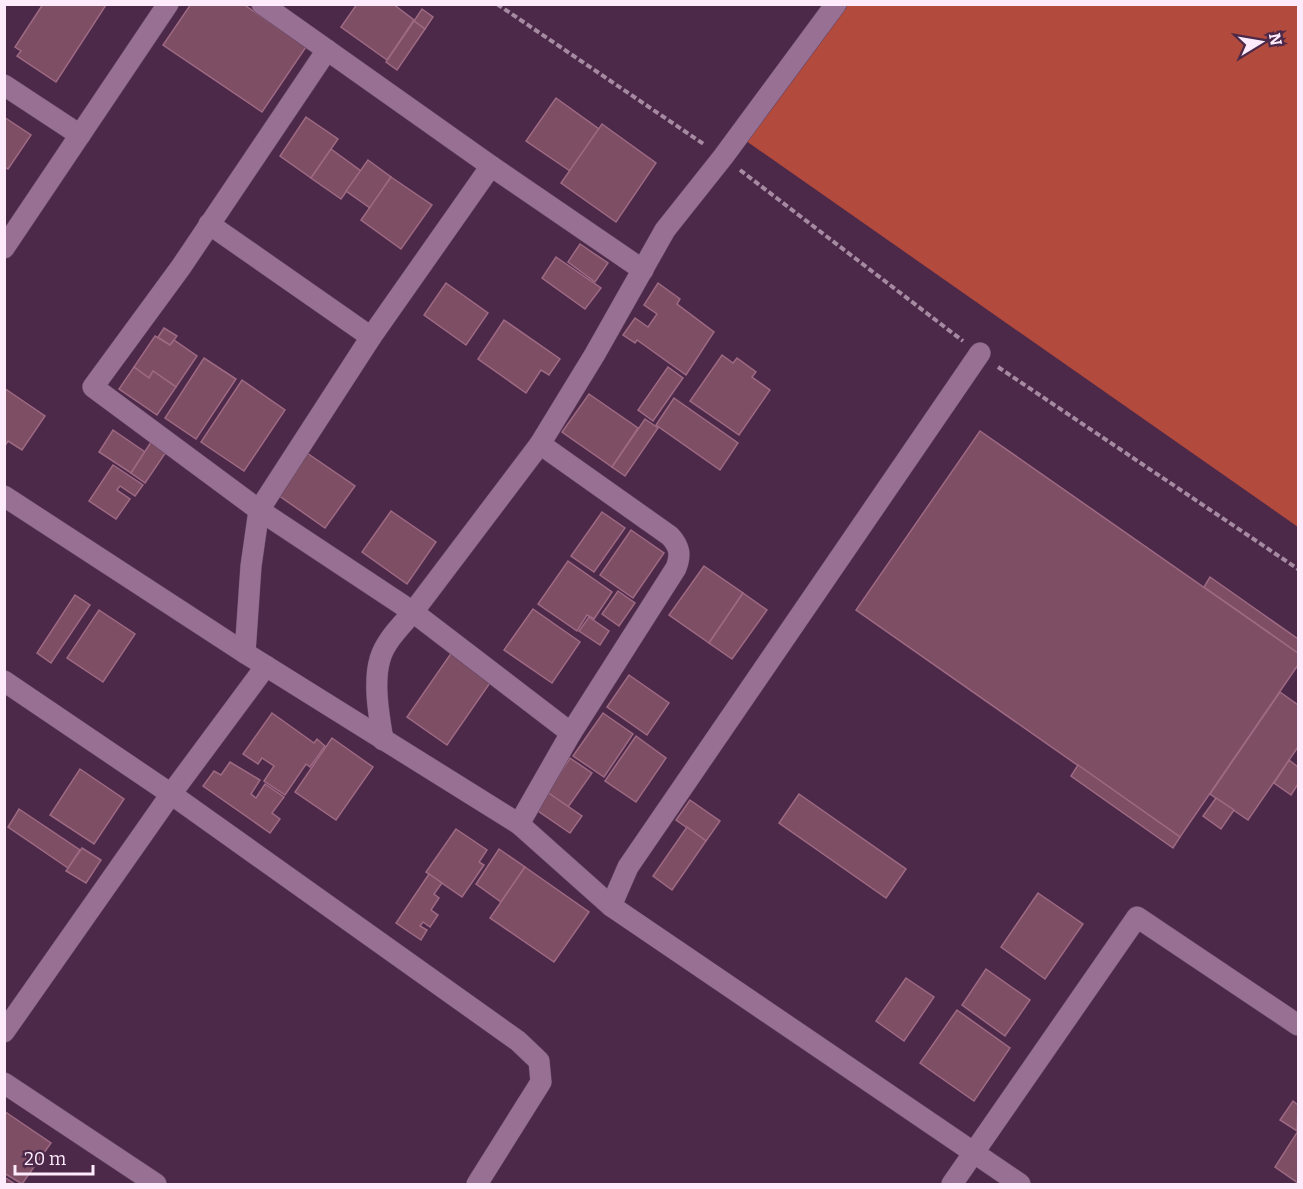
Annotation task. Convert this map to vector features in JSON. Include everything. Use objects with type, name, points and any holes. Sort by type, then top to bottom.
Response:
[{"type":"street","points":[[4,248],[168,4]]},
{"type":"street","points":[[262,4],[490,166],[643,270]]},
{"type":"street","points":[[383,740],[376,702],[380,658],[393,635],[413,612],[540,444],[595,354],[665,231],[723,158],[836,4]]},
{"type":"street","points":[[327,50],[210,224],[93,387],[259,510],[413,612],[571,733]]},
{"type":"street","points":[[4,85],[80,135]]},
{"type":"street","points":[[245,653],[251,566],[259,510],[371,338],[490,166]]},
{"type":"street","points":[[210,224],[371,338]]},
{"type":"street","points":[[611,906],[628,867],[980,353]]},
{"type":"street","points":[[519,824],[571,733],[676,568],[680,557],[677,544],[670,536],[540,444]]},
{"type":"street","points":[[4,496],[245,653],[519,824],[611,906],[1020,1185]]},
{"type":"street","points":[[4,1032],[171,794],[266,666]]},
{"type":"street","points":[[4,681],[171,794],[518,1041],[539,1061],[542,1082],[477,1185]]},
{"type":"street","points":[[952,1185],[1137,917],[1299,1025]]},
{"type":"street","points":[[4,1083],[156,1185]]},
{"type":"path","points":[[980,353],[1000,369],[1299,569]]},
{"type":"shaded area","points":[[839,5],[1298,5],[1298,527],[739,136]]},
{"type":"building","points":[[43,4],[106,5],[56,82],[17,56],[21,51],[15,47]]},
{"type":"building","points":[[191,4],[243,4],[306,47],[262,112],[163,45]]},
{"type":"building","points":[[357,4],[393,4],[414,20],[387,60],[341,27]]},
{"type":"building","points":[[422,9],[433,17],[425,29],[414,21]]},
{"type":"building","points":[[414,21],[425,29],[397,70],[386,62]]},
{"type":"building","points":[[556,98],[599,129],[570,171],[526,141]]},
{"type":"building","points":[[4,117],[31,135],[8,169],[4,167]]},
{"type":"building","points":[[306,117],[338,139],[311,178],[280,156]]},
{"type":"building","points":[[602,124],[656,163],[616,222],[561,183]]},
{"type":"building","points":[[331,149],[361,171],[341,199],[311,178]]},
{"type":"building","points":[[368,160],[391,177],[370,208],[346,191]]},
{"type":"building","points":[[391,177],[432,205],[401,249],[361,220]]},
{"type":"building","points":[[580,244],[608,263],[595,282],[568,262]]},
{"type":"building","points":[[556,257],[601,288],[585,309],[542,278]]},
{"type":"building","points":[[446,283],[488,313],[466,345],[424,315]]},
{"type":"building","points":[[658,283],[680,299],[677,304],[714,332],[686,375],[637,340],[635,343],[623,335],[635,318],[648,327],[657,314],[644,305]]},
{"type":"building","points":[[504,320],[560,359],[549,375],[541,370],[526,393],[478,359]]},
{"type":"building","points":[[164,328],[177,336],[170,345],[158,337]]},
{"type":"building","points":[[155,336],[170,345],[174,340],[197,356],[176,387],[153,371],[149,378],[134,367]]},
{"type":"building","points":[[722,355],[733,363],[737,358],[756,372],[752,377],[770,390],[739,435],[690,401]]},
{"type":"building","points":[[204,358],[236,379],[196,439],[165,418]]},
{"type":"building","points":[[134,367],[149,378],[153,371],[176,387],[157,415],[119,389]]},
{"type":"building","points":[[668,367],[683,378],[653,421],[638,410]]},
{"type":"building","points":[[242,380],[285,410],[244,471],[201,442]]},
{"type":"building","points":[[4,388],[45,416],[22,450],[8,441],[4,447]]},
{"type":"building","points":[[589,394],[638,428],[612,467],[562,432]]},
{"type":"building","points":[[674,398],[738,443],[720,470],[656,425]]},
{"type":"building","points":[[645,419],[658,428],[625,476],[612,467]]},
{"type":"building","points":[[113,430],[145,452],[131,473],[99,452]]},
{"type":"building","points":[[980,431],[1298,653],[1298,665],[1180,837],[856,610]]},
{"type":"building","points":[[151,442],[166,452],[145,483],[131,473]]},
{"type":"building","points":[[307,453],[355,486],[325,528],[278,495]]},
{"type":"building","points":[[113,465],[143,485],[135,496],[120,486],[117,490],[130,499],[116,519],[89,501]]},
{"type":"building","points":[[391,511],[436,542],[407,584],[362,552]]},
{"type":"building","points":[[602,512],[625,528],[594,572],[571,556]]},
{"type":"building","points":[[631,530],[664,553],[633,598],[600,575]]},
{"type":"building","points":[[568,561],[612,592],[594,619],[587,615],[577,631],[538,604]]},
{"type":"building","points":[[704,566],[743,593],[709,643],[669,615]]},
{"type":"building","points":[[1210,577],[1298,639],[1298,653],[1204,587]]},
{"type":"building","points":[[618,591],[635,603],[619,626],[602,614]]},
{"type":"building","points":[[743,593],[767,610],[732,659],[709,643]]},
{"type":"building","points":[[75,595],[90,605],[51,663],[37,653]]},
{"type":"building","points":[[533,609],[580,642],[552,683],[504,650]]},
{"type":"building","points":[[99,610],[135,634],[103,682],[67,658]]},
{"type":"building","points":[[589,617],[609,631],[600,645],[579,631]]},
{"type":"building","points":[[452,652],[492,680],[447,745],[407,717]]},
{"type":"building","points":[[629,675],[669,703],[647,735],[607,707]]},
{"type":"building","points":[[1280,692],[1298,705],[1298,747],[1248,820],[1210,794]]},
{"type":"building","points":[[272,713],[314,743],[317,739],[325,746],[310,767],[306,764],[285,795],[264,781],[274,766],[262,758],[258,764],[243,754]]},
{"type":"building","points":[[603,713],[633,734],[604,777],[573,756]]},
{"type":"building","points":[[636,736],[666,758],[636,802],[605,781]]},
{"type":"building","points":[[332,738],[373,767],[336,820],[295,792]]},
{"type":"building","points":[[570,758],[592,773],[568,807],[547,792]]},
{"type":"building","points":[[1289,760],[1298,767],[1298,784],[1291,795],[1274,783]]},
{"type":"building","points":[[230,762],[260,780],[251,794],[256,798],[265,784],[284,797],[272,813],[280,819],[270,833],[203,786],[214,771],[221,775]]},
{"type":"building","points":[[1078,765],[1180,837],[1173,848],[1071,776]]},
{"type":"building","points":[[80,769],[124,799],[94,844],[50,815]]},
{"type":"building","points":[[547,792],[582,816],[570,833],[535,809]]},
{"type":"building","points":[[799,794],[906,869],[886,898],[779,823]]},
{"type":"building","points":[[1216,798],[1234,810],[1221,829],[1203,816]]},
{"type":"building","points":[[690,800],[720,821],[706,841],[676,820]]},
{"type":"building","points":[[19,809],[80,850],[68,868],[8,827]]},
{"type":"building","points":[[687,827],[706,841],[672,890],[653,876]]},
{"type":"building","points":[[456,829],[487,850],[479,862],[484,865],[462,897],[426,872]]},
{"type":"building","points":[[82,848],[101,860],[86,883],[66,871]]},
{"type":"building","points":[[499,849],[525,867],[501,902],[476,884]]},
{"type":"building","points":[[525,867],[589,912],[554,962],[490,918]]},
{"type":"building","points":[[429,874],[442,883],[434,894],[439,898],[431,910],[438,915],[430,927],[423,922],[420,926],[427,930],[421,940],[396,923]]},
{"type":"building","points":[[1038,893],[1083,924],[1045,979],[1001,947]]},
{"type":"building","points":[[986,969],[1030,1000],[1005,1036],[962,1005]]},
{"type":"building","points":[[906,978],[934,997],[904,1041],[876,1021]]},
{"type":"building","points":[[957,1010],[1010,1048],[974,1101],[920,1063]]},
{"type":"building","points":[[1293,1101],[1298,1105],[1297,1131],[1280,1120]]},
{"type":"building","points":[[4,1111],[51,1143],[22,1184],[4,1173]]},
{"type":"building","points":[[1298,1131],[1298,1183],[1275,1167]]},
{"type":"building","points":[[4,1177],[15,1184],[4,1184]]}]
